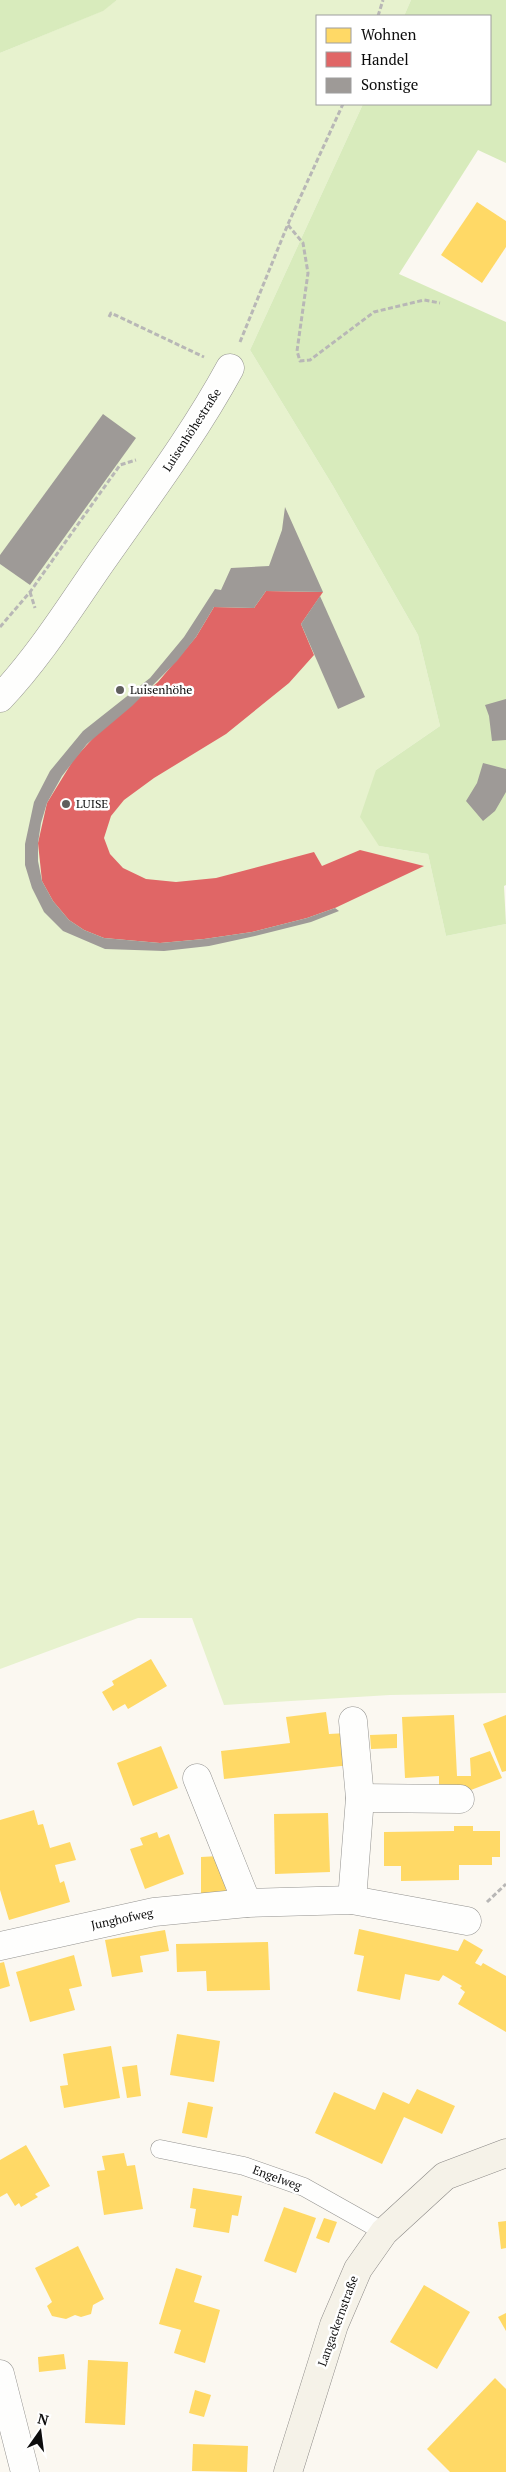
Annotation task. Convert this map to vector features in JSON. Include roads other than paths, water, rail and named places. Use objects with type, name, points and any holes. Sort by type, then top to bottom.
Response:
[{"type":"street","name":"Luisenhöhestraße","points":[[0,698],[46,641],[180,450],[204,415],[230,368]]},
{"type":"street","points":[[352,1900],[360,1798],[353,1721]]},
{"type":"street","points":[[197,1778],[247,1903]]},
{"type":"street","points":[[360,1798],[460,1799]]},
{"type":"street","name":"Junghofweg","points":[[0,1946],[154,1912],[247,1903],[352,1900],[467,1921]]},
{"type":"street","name":"Langackernstraße","points":[[288,2472],[334,2325],[358,2269],[384,2232],[445,2176],[506,2153]]},
{"type":"street","points":[[0,2374],[26,2472]]},
{"type":"lane","name":"Engelweg","points":[[160,2149],[244,2166],[304,2187],[384,2232]]},
{"type":"place","name":"Luisenhöhe","points":[[120,690]]},
{"type":"place","name":"LUISE","points":[[66,804]]}]
